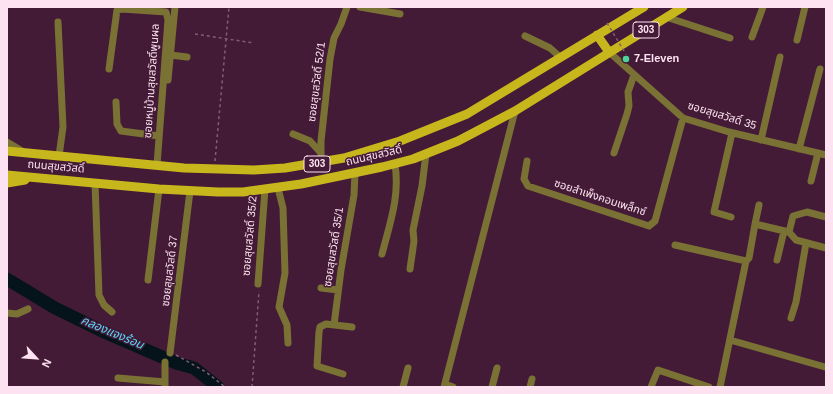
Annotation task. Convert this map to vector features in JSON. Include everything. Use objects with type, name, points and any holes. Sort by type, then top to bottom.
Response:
[{"type":"main road","name":"ถนนสุขสวัสดิ์","points":[[7,151],[214,169],[254,170],[285,168],[321,163],[393,143],[438,127],[467,114],[644,7]]},
{"type":"main road","name":"ถนนสุขสวัสดิ์","points":[[7,175],[159,189],[236,192],[278,188],[395,164],[426,154],[458,141],[515,111],[683,7]]},
{"type":"main road","points":[[597,35],[609,52]]},
{"type":"main road","points":[[7,182],[42,178]]},
{"type":"street","points":[[159,165],[175,7]]},
{"type":"street","name":"ซอยสุขสวัสดิ์ 52/1","points":[[321,163],[327,90],[334,38],[347,7]]},
{"type":"street","points":[[360,7],[400,14]]},
{"type":"street","points":[[752,37],[763,7]]},
{"type":"street","points":[[797,40],[806,7]]},
{"type":"street","name":"ซอยหมู่บ้านสุขสวัสดิ์พูนผล","points":[[109,69],[117,10],[122,9],[166,12],[168,20],[159,136],[159,165]]},
{"type":"street","points":[[666,18],[730,38]]},
{"type":"street","points":[[58,22],[63,127],[59,156]]},
{"type":"street","points":[[525,36],[550,48],[560,58]]},
{"type":"street","name":"ซอยสุขสวัสดิ์ 35","points":[[609,52],[683,118],[732,133],[826,155]]},
{"type":"street","points":[[170,55],[187,57]]},
{"type":"street","points":[[761,140],[780,57]]},
{"type":"street","points":[[799,149],[820,70]]},
{"type":"street","points":[[614,153],[628,114],[628,92],[634,75]]},
{"type":"street","points":[[116,102],[117,124],[121,131],[159,136]]},
{"type":"street","points":[[453,387],[444,386],[515,111]]},
{"type":"street","name":"ซอยสำเพ็งคอมเพล็กซ์","points":[[527,161],[524,179],[528,186],[649,226],[655,221],[683,118]]},
{"type":"street","points":[[731,217],[714,212],[732,133]]},
{"type":"street","points":[[293,134],[306,138],[321,153]]},
{"type":"street","points":[[7,142],[25,153]]},
{"type":"street","points":[[811,181],[818,153]]},
{"type":"street","points":[[410,269],[414,241],[413,230],[426,154]]},
{"type":"street","points":[[382,254],[397,194],[398,182],[395,164]]},
{"type":"street","name":"ซอยสุขสวัสดิ์ 35/1","points":[[334,325],[338,290],[354,195],[355,173]]},
{"type":"street","points":[[95,183],[99,295],[104,305],[112,312]]},
{"type":"street","points":[[278,188],[283,208],[285,272],[279,307],[287,325],[288,343]]},
{"type":"street","points":[[148,280],[159,189]]},
{"type":"street","name":"ซอยสุขสวัสดิ์ 35/2","points":[[258,284],[265,189]]},
{"type":"street","name":"ซอยสุขสวัสดิ์ 37","points":[[170,353],[190,191]]},
{"type":"street","points":[[720,387],[746,261],[749,258],[759,205]]},
{"type":"street","points":[[777,260],[793,216],[807,212],[826,217]]},
{"type":"street","points":[[755,224],[787,232],[796,240],[826,248]]},
{"type":"street","points":[[791,318],[796,302],[806,243]]},
{"type":"street","points":[[675,245],[746,261]]},
{"type":"street","points":[[321,288],[338,290]]},
{"type":"street","points":[[7,313],[17,314],[28,309]]},
{"type":"street","points":[[343,374],[319,368],[316,364],[320,328],[326,324],[352,327]]},
{"type":"street","points":[[730,340],[825,367]]},
{"type":"street","points":[[118,378],[165,385],[165,362]]},
{"type":"street","points":[[403,387],[408,368]]},
{"type":"street","points":[[492,387],[496,368]]},
{"type":"street","points":[[651,387],[658,370],[709,387]]},
{"type":"street","points":[[530,387],[532,379]]},
{"type":"path","points":[[214,169],[229,7]]},
{"type":"path","points":[[607,23],[627,56]]},
{"type":"path","points":[[195,34],[254,43]]},
{"type":"path","points":[[252,387],[259,293],[258,284]]},
{"type":"path","points":[[170,353],[206,372],[225,387]]},
{"type":"waterway","name":"คลองแจงร้อน","points":[[7,279],[55,308],[102,331],[176,363],[194,368],[218,387]]},
{"type":"place","name":"7-Eleven","points":[[626,59]]}]
